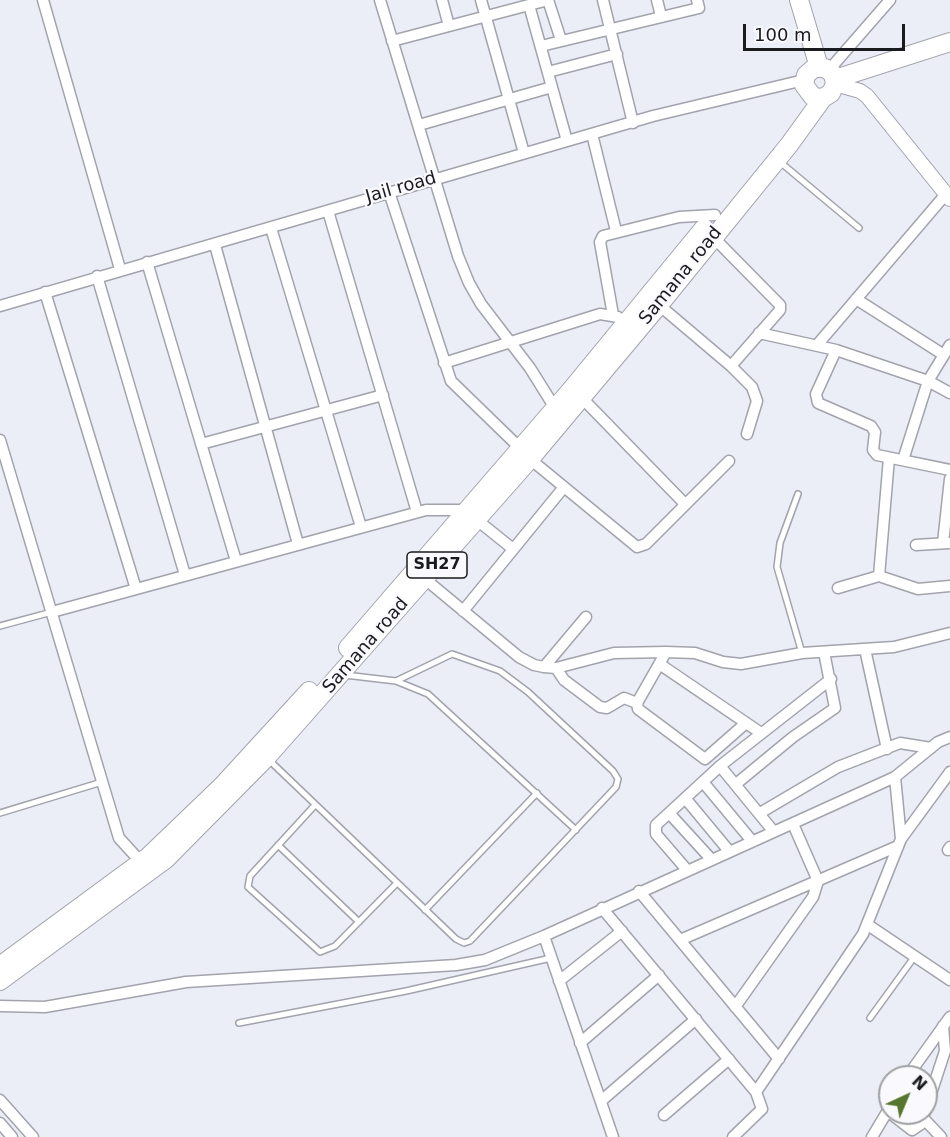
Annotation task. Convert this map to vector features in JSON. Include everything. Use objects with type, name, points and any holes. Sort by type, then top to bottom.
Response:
[{"type":"main road","points":[[799,0],[830,75],[950,42]]},
{"type":"main road","name":"SH27","points":[[810,71],[830,75],[831,93],[812,91],[810,71]]},
{"type":"main road","name":"Samana road","points":[[0,981],[166,859],[261,754],[330,669],[525,453],[581,397],[659,305],[777,159],[812,91]]},
{"type":"main road","name":"Samana road","points":[[525,453],[620,318],[715,215],[792,121],[812,91]]},
{"type":"main road","name":"Samana road","points":[[0,966],[141,862],[261,754],[340,675],[425,579],[471,515]]},
{"type":"street","points":[[43,0],[120,269]]},
{"type":"street","points":[[380,0],[434,179],[469,283],[481,304],[511,342],[555,408]]},
{"type":"street","points":[[442,0],[449,26]]},
{"type":"street","points":[[481,0],[524,153]]},
{"type":"street","points":[[392,41],[486,17],[516,4],[529,5],[548,0],[561,40]]},
{"type":"street","points":[[603,0],[633,123]]},
{"type":"street","points":[[657,0],[661,16]]},
{"type":"street","points":[[541,46],[699,8],[697,0]]},
{"type":"street","points":[[817,345],[948,197],[867,96],[830,75],[890,0]]},
{"type":"street","points":[[529,5],[567,141]]},
{"type":"street","points":[[548,72],[617,54]]},
{"type":"street","points":[[419,125],[552,87]]},
{"type":"street","name":"Jail road","points":[[0,306],[120,269],[272,228],[591,134],[633,123],[812,91]]},
{"type":"street","points":[[591,134],[616,231]]},
{"type":"street","points":[[389,192],[444,363],[459,391],[525,453],[637,547],[646,544],[729,460]]},
{"type":"street","points":[[328,211],[417,512]]},
{"type":"street","points":[[444,363],[600,314],[620,318],[600,242],[603,236],[679,217],[715,215]]},
{"type":"street","points":[[272,228],[361,528]]},
{"type":"street","points":[[713,237],[780,305],[780,310],[732,366]]},
{"type":"street","points":[[215,244],[298,544]]},
{"type":"street","points":[[147,262],[236,561]]},
{"type":"street","points":[[97,276],[185,575]]},
{"type":"street","points":[[45,292],[136,589]]},
{"type":"street","points":[[856,299],[947,350],[928,381],[903,460]]},
{"type":"street","points":[[659,305],[732,366],[756,394],[756,407],[747,434]]},
{"type":"street","points":[[759,333],[836,350],[928,381],[950,393]]},
{"type":"street","points":[[836,350],[815,399],[824,407],[871,426],[875,432],[874,452],[889,458],[950,470]]},
{"type":"street","points":[[201,444],[382,395]]},
{"type":"street","points":[[581,397],[685,504]]},
{"type":"street","points":[[0,440],[120,838],[141,862]]},
{"type":"street","points":[[879,576],[889,458]]},
{"type":"street","points":[[916,545],[946,543],[950,479]]},
{"type":"street","points":[[463,611],[564,487]]},
{"type":"street","points":[[52,612],[417,512],[438,509],[471,515],[513,549]]},
{"type":"street","points":[[838,588],[879,576],[918,589],[950,586]]},
{"type":"street","points":[[425,579],[519,657],[534,665],[544,667],[556,668],[614,653],[666,652],[695,653],[723,662],[741,664],[802,653],[894,647],[950,633]]},
{"type":"street","points":[[544,667],[586,617]]},
{"type":"street","points":[[865,649],[887,749]]},
{"type":"street","points":[[666,652],[661,665],[637,703],[638,709],[705,759],[746,723]]},
{"type":"street","points":[[736,784],[793,737],[832,712],[836,705],[824,652]]},
{"type":"street","points":[[661,665],[761,733]]},
{"type":"street","points":[[556,668],[564,680],[604,708],[624,698],[637,703]]},
{"type":"street","points":[[687,870],[656,834],[656,825],[720,766],[831,679]]},
{"type":"street","points":[[0,1006],[45,1007],[186,982],[456,965],[485,960],[544,936],[895,777],[931,748],[950,737]]},
{"type":"street","points":[[760,813],[838,767],[905,742],[931,748]]},
{"type":"street","points":[[720,766],[774,832]]},
{"type":"street","points":[[756,1092],[868,925],[900,843],[950,772]]},
{"type":"street","points":[[895,777],[900,843]]},
{"type":"street","points":[[703,782],[752,842]]},
{"type":"street","points":[[685,798],[729,851]]},
{"type":"street","points":[[669,813],[711,859]]},
{"type":"street","points":[[735,1007],[809,904],[818,881],[793,824]]},
{"type":"street","points":[[680,940],[900,843]]},
{"type":"street","points":[[639,891],[779,1059]]},
{"type":"street","points":[[603,908],[756,1092],[762,1109],[733,1137]]},
{"type":"street","points":[[868,925],[950,980]]},
{"type":"street","points":[[559,981],[622,931]]},
{"type":"street","points":[[544,936],[613,1137]]},
{"type":"street","points":[[580,1043],[659,975]]},
{"type":"street","points":[[601,1101],[696,1020]]},
{"type":"street","points":[[916,1065],[947,1021]]},
{"type":"street","points":[[938,1074],[945,1051],[947,1021]]},
{"type":"street","points":[[664,1115],[729,1059]]},
{"type":"street","points":[[0,1100],[33,1137]]},
{"type":"street","points":[[0,1123],[12,1137]]},
{"type":"street","points":[[906,1125],[912,1130],[920,1125]]},
{"type":"street","points":[[930,1125],[941,1137]]},
{"type":"lane","points":[[777,159],[859,228]]},
{"type":"lane","points":[[798,494],[780,543],[777,567],[802,653]]},
{"type":"lane","points":[[0,626],[52,612]]},
{"type":"lane","points":[[261,754],[460,942],[470,941],[616,787],[618,779],[613,771],[528,692],[500,671],[458,654],[445,656],[396,681]]},
{"type":"lane","points":[[340,675],[396,681],[419,689],[440,702],[576,830]]},
{"type":"lane","points":[[0,813],[102,782]]},
{"type":"lane","points":[[425,909],[537,794]]},
{"type":"lane","points":[[315,805],[250,876],[248,887],[320,952],[335,946],[397,883]]},
{"type":"lane","points":[[278,845],[359,922]]},
{"type":"lane","points":[[870,1018],[915,956]]},
{"type":"lane","points":[[239,1023],[406,991],[551,958]]}]
